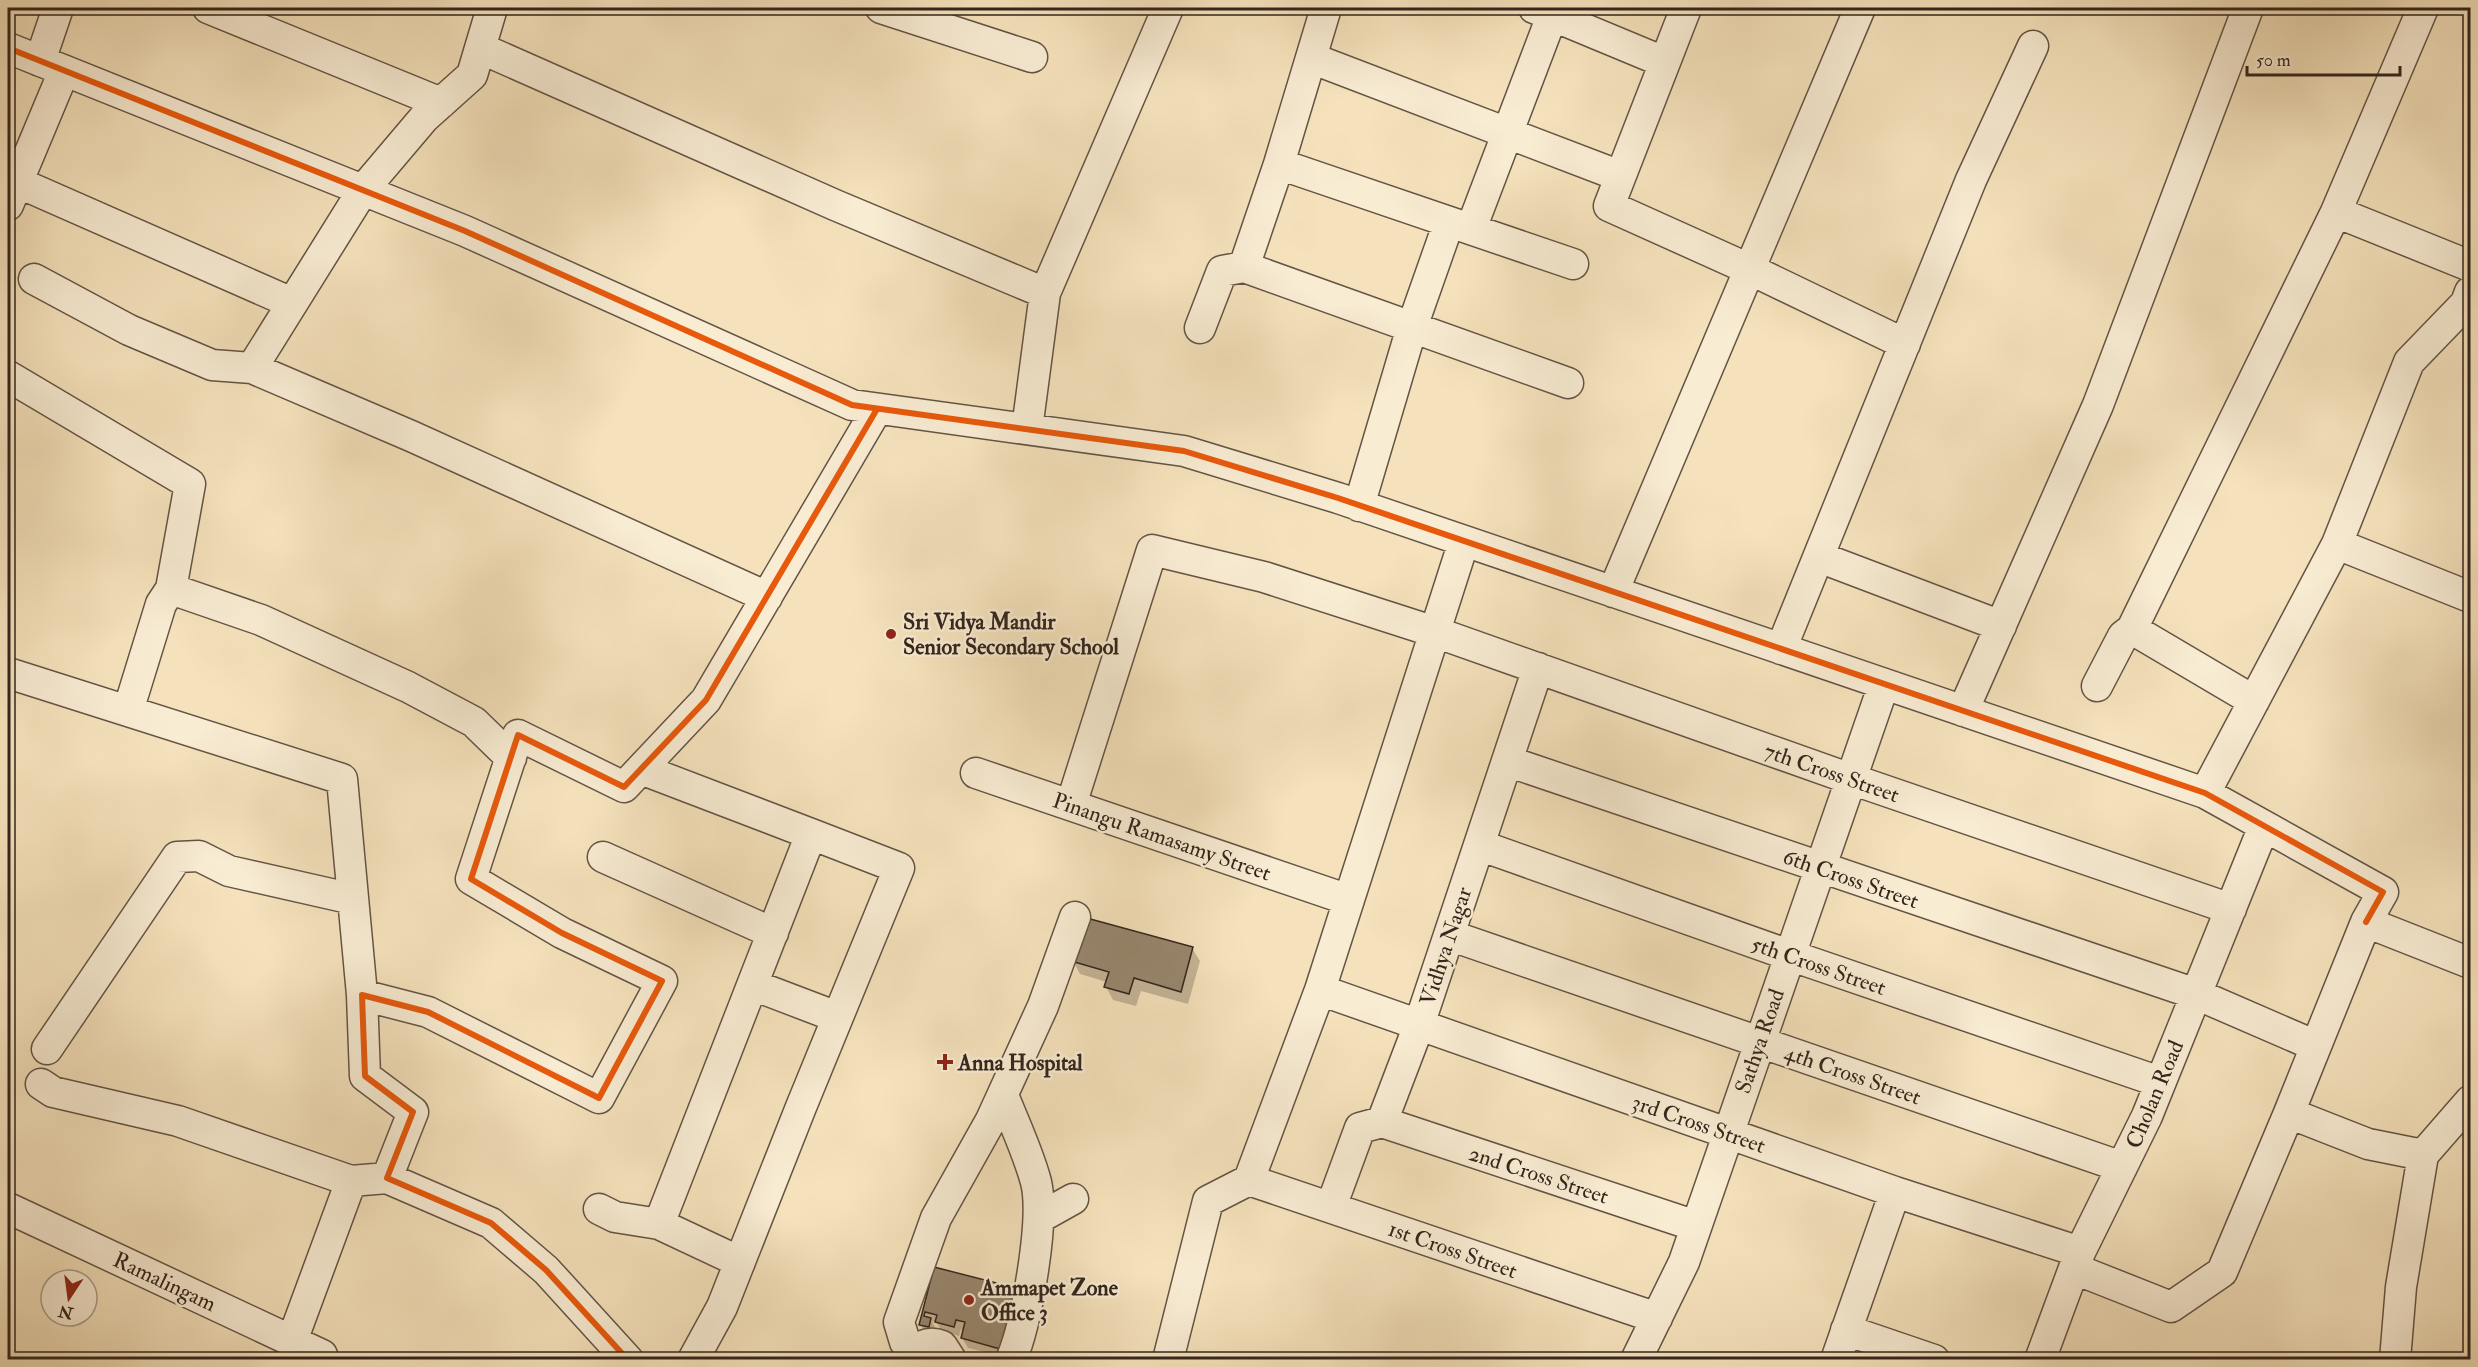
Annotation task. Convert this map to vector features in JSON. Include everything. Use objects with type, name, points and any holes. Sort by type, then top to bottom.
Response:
[{"type":"street","points":[[58,8],[52,66],[12,193],[292,303]]},
{"type":"street","points":[[208,8],[441,103]]},
{"type":"street","points":[[252,368],[363,190],[424,118],[472,75],[492,8]]},
{"type":"street","points":[[881,8],[1032,57]]},
{"type":"street","points":[[1027,429],[1045,293],[1168,8]]},
{"type":"street","points":[[1244,267],[1279,164],[1326,8]]},
{"type":"street","points":[[1686,8],[1609,206],[1749,269],[1905,344]]},
{"type":"street","points":[[1613,592],[1860,8]]},
{"type":"street","points":[[1963,711],[2098,405],[2248,8]]},
{"type":"street","points":[[2097,686],[2123,636],[2132,629],[2336,212],[2422,8]]},
{"type":"street","points":[[1359,506],[1412,327],[1460,225],[1507,134],[1546,10],[1664,62]]},
{"type":"street","points":[[1782,649],[1971,180],[2033,46]]},
{"type":"street","points":[[8,48],[465,231],[852,405],[1184,450],[1464,541],[2205,793],[2383,891],[2366,922],[2289,1113],[2368,1144],[2423,1155]]},
{"type":"street","points":[[480,48],[835,205],[1045,293]]},
{"type":"street","points":[[1311,57],[1620,176]]},
{"type":"street","points":[[1279,164],[1573,264]]},
{"type":"street","points":[[2336,212],[2470,266]]},
{"type":"street","points":[[1200,328],[1222,271],[1244,267],[1568,383]]},
{"type":"street","points":[[34,279],[129,330],[212,365],[252,368],[411,436],[766,597]]},
{"type":"street","points":[[2205,793],[2337,544],[2409,363],[2466,303],[2470,292]]},
{"type":"street","points":[[8,376],[190,484],[171,589],[161,604],[128,711]]},
{"type":"street","points":[[362,995],[428,1012],[599,1098],[662,981],[562,933],[471,879],[519,735],[624,787],[705,700],[877,409]]},
{"type":"street","points":[[1168,1359],[1208,1201],[1249,1179],[1320,990],[1464,541]]},
{"type":"street","points":[[2337,544],[2470,597]]},
{"type":"street","name":"7th Cross Street","points":[[1071,805],[1152,550],[1264,577],[1435,632],[1851,779],[2230,909]]},
{"type":"street","points":[[1819,556],[2001,626]]},
{"type":"street","points":[[171,589],[261,620],[408,687],[474,722],[511,758]]},
{"type":"street","points":[[2132,629],[2254,700]]},
{"type":"street","name":"Vidhya Nagar","points":[[1382,1122],[1419,1025],[1538,668]]},
{"type":"street","points":[[8,673],[342,779],[362,995],[365,1076],[413,1112],[387,1178]]},
{"type":"street","name":"Sathya Road","points":[[1636,1359],[1684,1262],[1884,684]]},
{"type":"street","name":"6th Cross Street","points":[[1507,761],[2196,994],[2316,1046]]},
{"type":"street","points":[[641,769],[899,868],[722,1307],[693,1359]]},
{"type":"street","name":"Pinangu Ramasamy Street","points":[[976,773],[1349,900]]},
{"type":"street","name":"Cholan Road","points":[[2040,1359],[2077,1260],[2160,1082],[2264,826]]},
{"type":"street","points":[[659,1224],[811,834]]},
{"type":"street","name":"5th Cross Street","points":[[1479,845],[1789,955],[2160,1082]]},
{"type":"street","points":[[47,1049],[177,857],[199,856],[229,871],[353,899]]},
{"type":"street","points":[[603,857],[773,933]]},
{"type":"street","points":[[951,1359],[947,1351],[936,1344],[923,1345],[912,1357],[899,1322],[936,1218],[1003,1095],[1043,1006],[1075,918]]},
{"type":"street","points":[[2366,922],[2470,963]]},
{"type":"street","name":"4th Cross Street","points":[[1449,935],[2122,1167]]},
{"type":"street","points":[[753,985],[837,1017]]},
{"type":"street","name":"3rd Cross Street","points":[[1320,990],[1895,1192],[2077,1260],[2171,1307],[2222,1272],[2289,1113]]},
{"type":"street","points":[[41,1083],[53,1092],[178,1121],[351,1181],[387,1178],[491,1223],[546,1270],[628,1359]]},
{"type":"street","points":[[1003,1095],[1036,1183],[1038,1218],[1028,1300],[1017,1347],[1011,1359]]},
{"type":"street","points":[[2396,1359],[2401,1287],[2423,1155],[2470,1101]]},
{"type":"street","points":[[1331,1207],[1360,1128],[1382,1122]]},
{"type":"street","name":"2nd Cross Street","points":[[1382,1122],[1696,1226]]},
{"type":"street","name":"1st Cross Street","points":[[1249,1179],[1657,1318]]},
{"type":"street","points":[[292,1341],[351,1181]]},
{"type":"street","points":[[1836,1359],[1895,1192]]},
{"type":"street","points":[[1038,1218],[1073,1199]]},
{"type":"street","name":"Ramalingam","points":[[8,1208],[322,1354]]},
{"type":"street","points":[[599,1209],[615,1216],[659,1224],[740,1262]]},
{"type":"street","points":[[1846,1330],[1934,1359]]},
{"type":"building","points":[[1083,917],[1193,947],[1181,992],[1134,978],[1129,994],[1104,987],[1109,972],[1071,961]]},
{"type":"building","name":"Ammapet Zone Office 3","points":[[934,1267],[1016,1288],[1000,1349],[961,1338],[965,1322],[956,1320],[954,1327],[935,1322],[937,1315],[925,1312],[924,1316],[931,1318],[929,1327],[919,1325]]},
{"type":"cycle path","points":[[8,48],[465,231],[852,405],[1184,451],[1338,498],[2205,793],[2383,892],[2366,922]]},
{"type":"cycle path","points":[[628,1360],[546,1270],[491,1223],[387,1178],[413,1112],[365,1076],[362,995],[428,1012],[599,1098],[662,981],[562,933],[471,879],[518,735],[624,787],[706,700],[877,409]]},
{"type":"place","name":"Sri Vidya Mandir Senior Secondary School","points":[[891,634]]},
{"type":"place","name":"Anna Hospital","points":[[945,1062]]},
{"type":"place","name":"Ammapet Zone Office 3","points":[[969,1300]]}]
